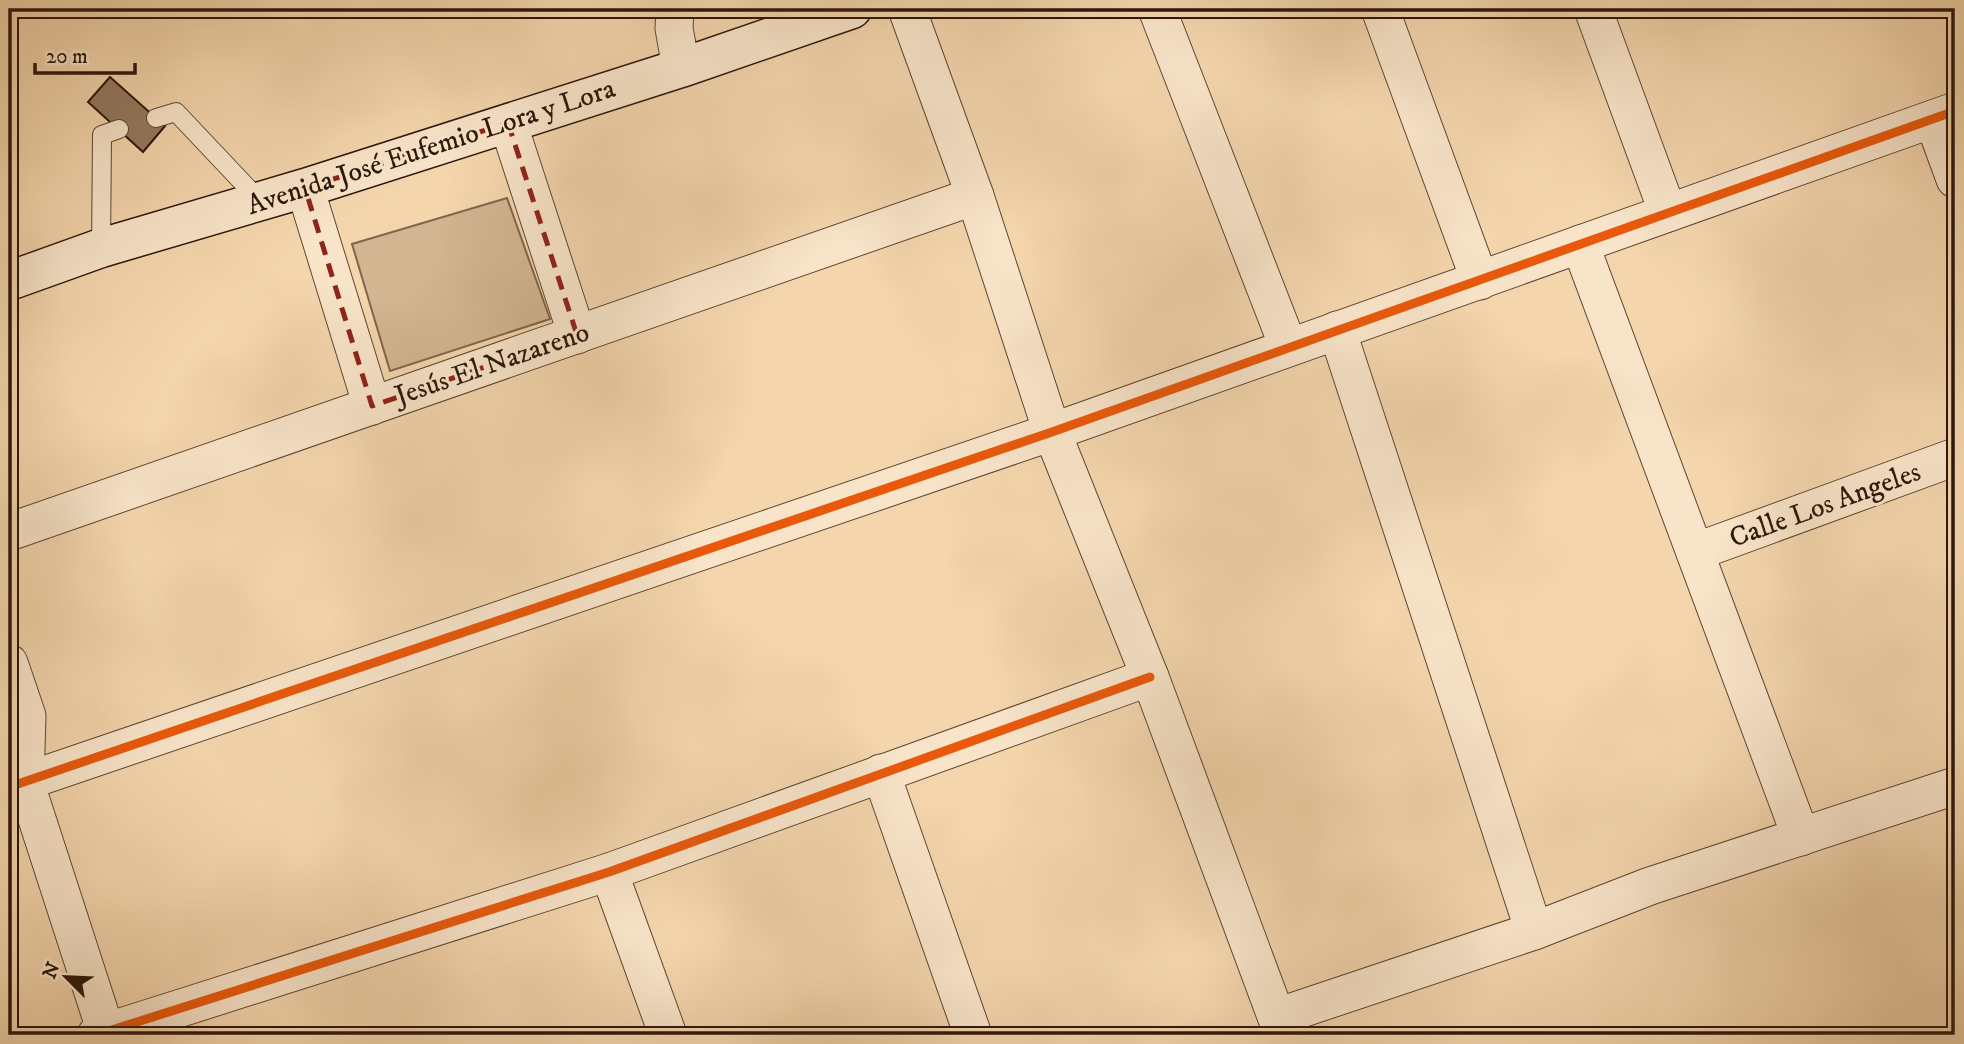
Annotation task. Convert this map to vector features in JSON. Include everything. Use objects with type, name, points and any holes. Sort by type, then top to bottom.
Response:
[{"type":"street","points":[[674,9],[674,28],[681,68]]},
{"type":"street","name":"Avenida José Eufemio Lora y Lora","points":[[9,281],[102,248],[261,202],[681,68],[852,9]]},
{"type":"street","points":[[907,9],[975,196],[1052,432],[1150,677],[1280,1026],[1650,886],[1955,786]]},
{"type":"street","points":[[1157,9],[1288,346]]},
{"type":"street","points":[[1380,9],[1480,281]]},
{"type":"street","points":[[1599,10],[1668,213]]},
{"type":"street","points":[[14,778],[1052,432],[1944,115],[1955,179]]},
{"type":"street","points":[[508,123],[577,335]]},
{"type":"street","points":[[305,188],[372,406]]},
{"type":"street","name":"Jesús El Nazareno","points":[[9,532],[975,196]]},
{"type":"street","points":[[1580,244],[1801,837]]},
{"type":"street","points":[[1337,330],[1534,931]]},
{"type":"street","name":"Calle Los Angeles","points":[[1695,552],[1955,457]]},
{"type":"street","points":[[9,663],[27,716],[14,778],[101,1033],[609,872],[1150,677]]},
{"type":"street","points":[[881,773],[973,1035]]},
{"type":"street","points":[[609,872],[668,1035]]},
{"type":"lane","points":[[156,118],[176,112],[261,202]]},
{"type":"lane","points":[[102,248],[102,135],[119,129]]},
{"type":"highlighted area","points":[[508,123],[577,335],[372,406],[305,188]]},
{"type":"shaded area","points":[[507,198],[550,319],[390,371],[352,244]]},
{"type":"building","points":[[110,77],[165,126],[143,152],[88,102]]},
{"type":"cycle path","points":[[9,787],[1052,432],[1955,111]]},
{"type":"cycle path","points":[[96,1035],[609,872],[1150,677]]}]
